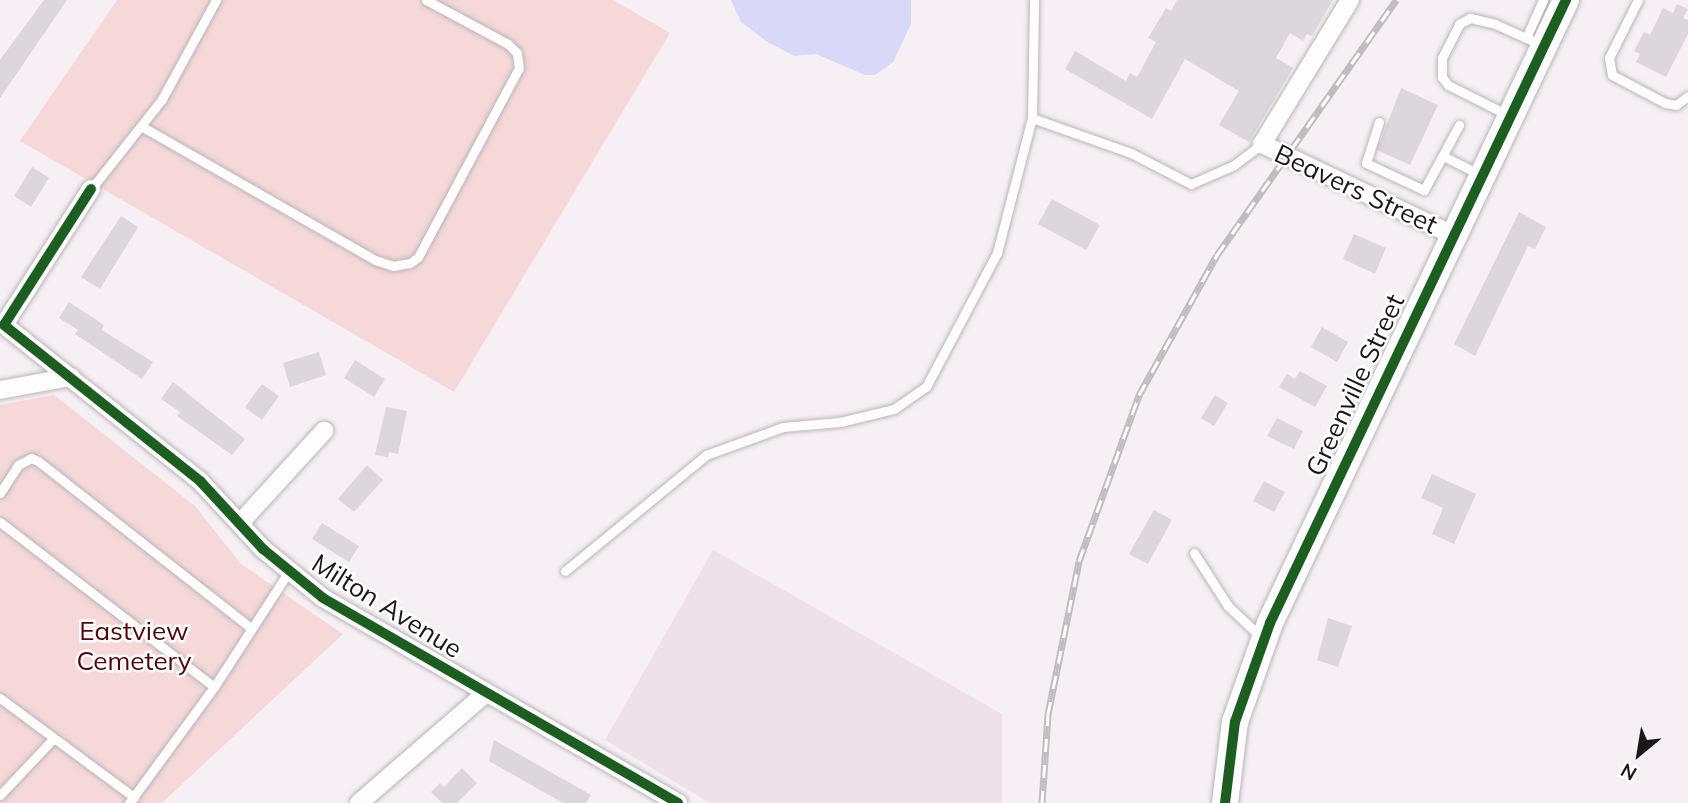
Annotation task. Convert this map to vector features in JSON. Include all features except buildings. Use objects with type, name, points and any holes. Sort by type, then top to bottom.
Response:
[{"type":"main road","name":"Greenville Street","points":[[1225,803],[1235,722],[1263,638],[1451,234],[1510,115],[1535,42],[1558,1]]},
{"type":"street","name":"Beavers Street","points":[[1350,0],[1262,144],[1451,234]]},
{"type":"street","name":"Milton Avenue","points":[[91,188],[4,325],[200,481],[289,571],[323,598],[677,803]]},
{"type":"street","points":[[0,390],[71,377]]},
{"type":"street","points":[[240,523],[324,430]]},
{"type":"street","points":[[359,803],[486,693]]},
{"type":"lane","points":[[91,188],[162,99],[216,0]]},
{"type":"lane","points":[[141,126],[375,260],[393,266],[410,263],[425,246],[519,68],[517,53],[508,44],[426,0]]},
{"type":"lane","points":[[565,571],[706,455],[783,426],[840,422],[894,409],[926,387],[997,253],[1032,118],[1034,0]]},
{"type":"lane","points":[[1638,0],[1609,58],[1612,75],[1665,103],[1676,105],[1688,96]]},
{"type":"lane","points":[[1510,115],[1448,85],[1442,68],[1459,24],[1470,18],[1535,42]]},
{"type":"lane","points":[[1032,118],[1131,153],[1191,184],[1234,165],[1262,144]]},
{"type":"lane","points":[[1379,122],[1364,159],[1370,166],[1424,190],[1459,125]]},
{"type":"lane","points":[[1443,156],[1480,175]]},
{"type":"lane","points":[[0,493],[18,465],[31,458],[38,461],[251,628]]},
{"type":"lane","points":[[0,522],[214,687]]},
{"type":"lane","points":[[1194,553],[1228,606],[1263,638]]},
{"type":"lane","points":[[0,698],[131,800],[214,687],[289,571]]},
{"type":"lane","points":[[0,795],[52,740]]},
{"type":"shaded area","points":[[713,550],[1002,714],[1002,803],[710,803],[605,740]]},
{"type":"green space","points":[[117,0],[613,0],[670,33],[454,392],[20,141]]},
{"type":"green space","name":"Eastview Cemetery","points":[[54,395],[195,506],[241,564],[343,634],[162,803],[0,803],[0,405]]},
{"type":"water","points":[[731,0],[911,0],[911,24],[893,62],[875,75],[865,75],[816,54],[794,56],[766,41],[741,22]]},
{"type":"railway","points":[[1042,803],[1048,714],[1079,561],[1139,395],[1217,255],[1396,0]]},
{"type":"cycle path","points":[[1225,803],[1235,722],[1270,623],[1566,0]]},
{"type":"cycle path","points":[[91,189],[4,325],[200,481],[263,549],[323,598],[678,803]]}]
